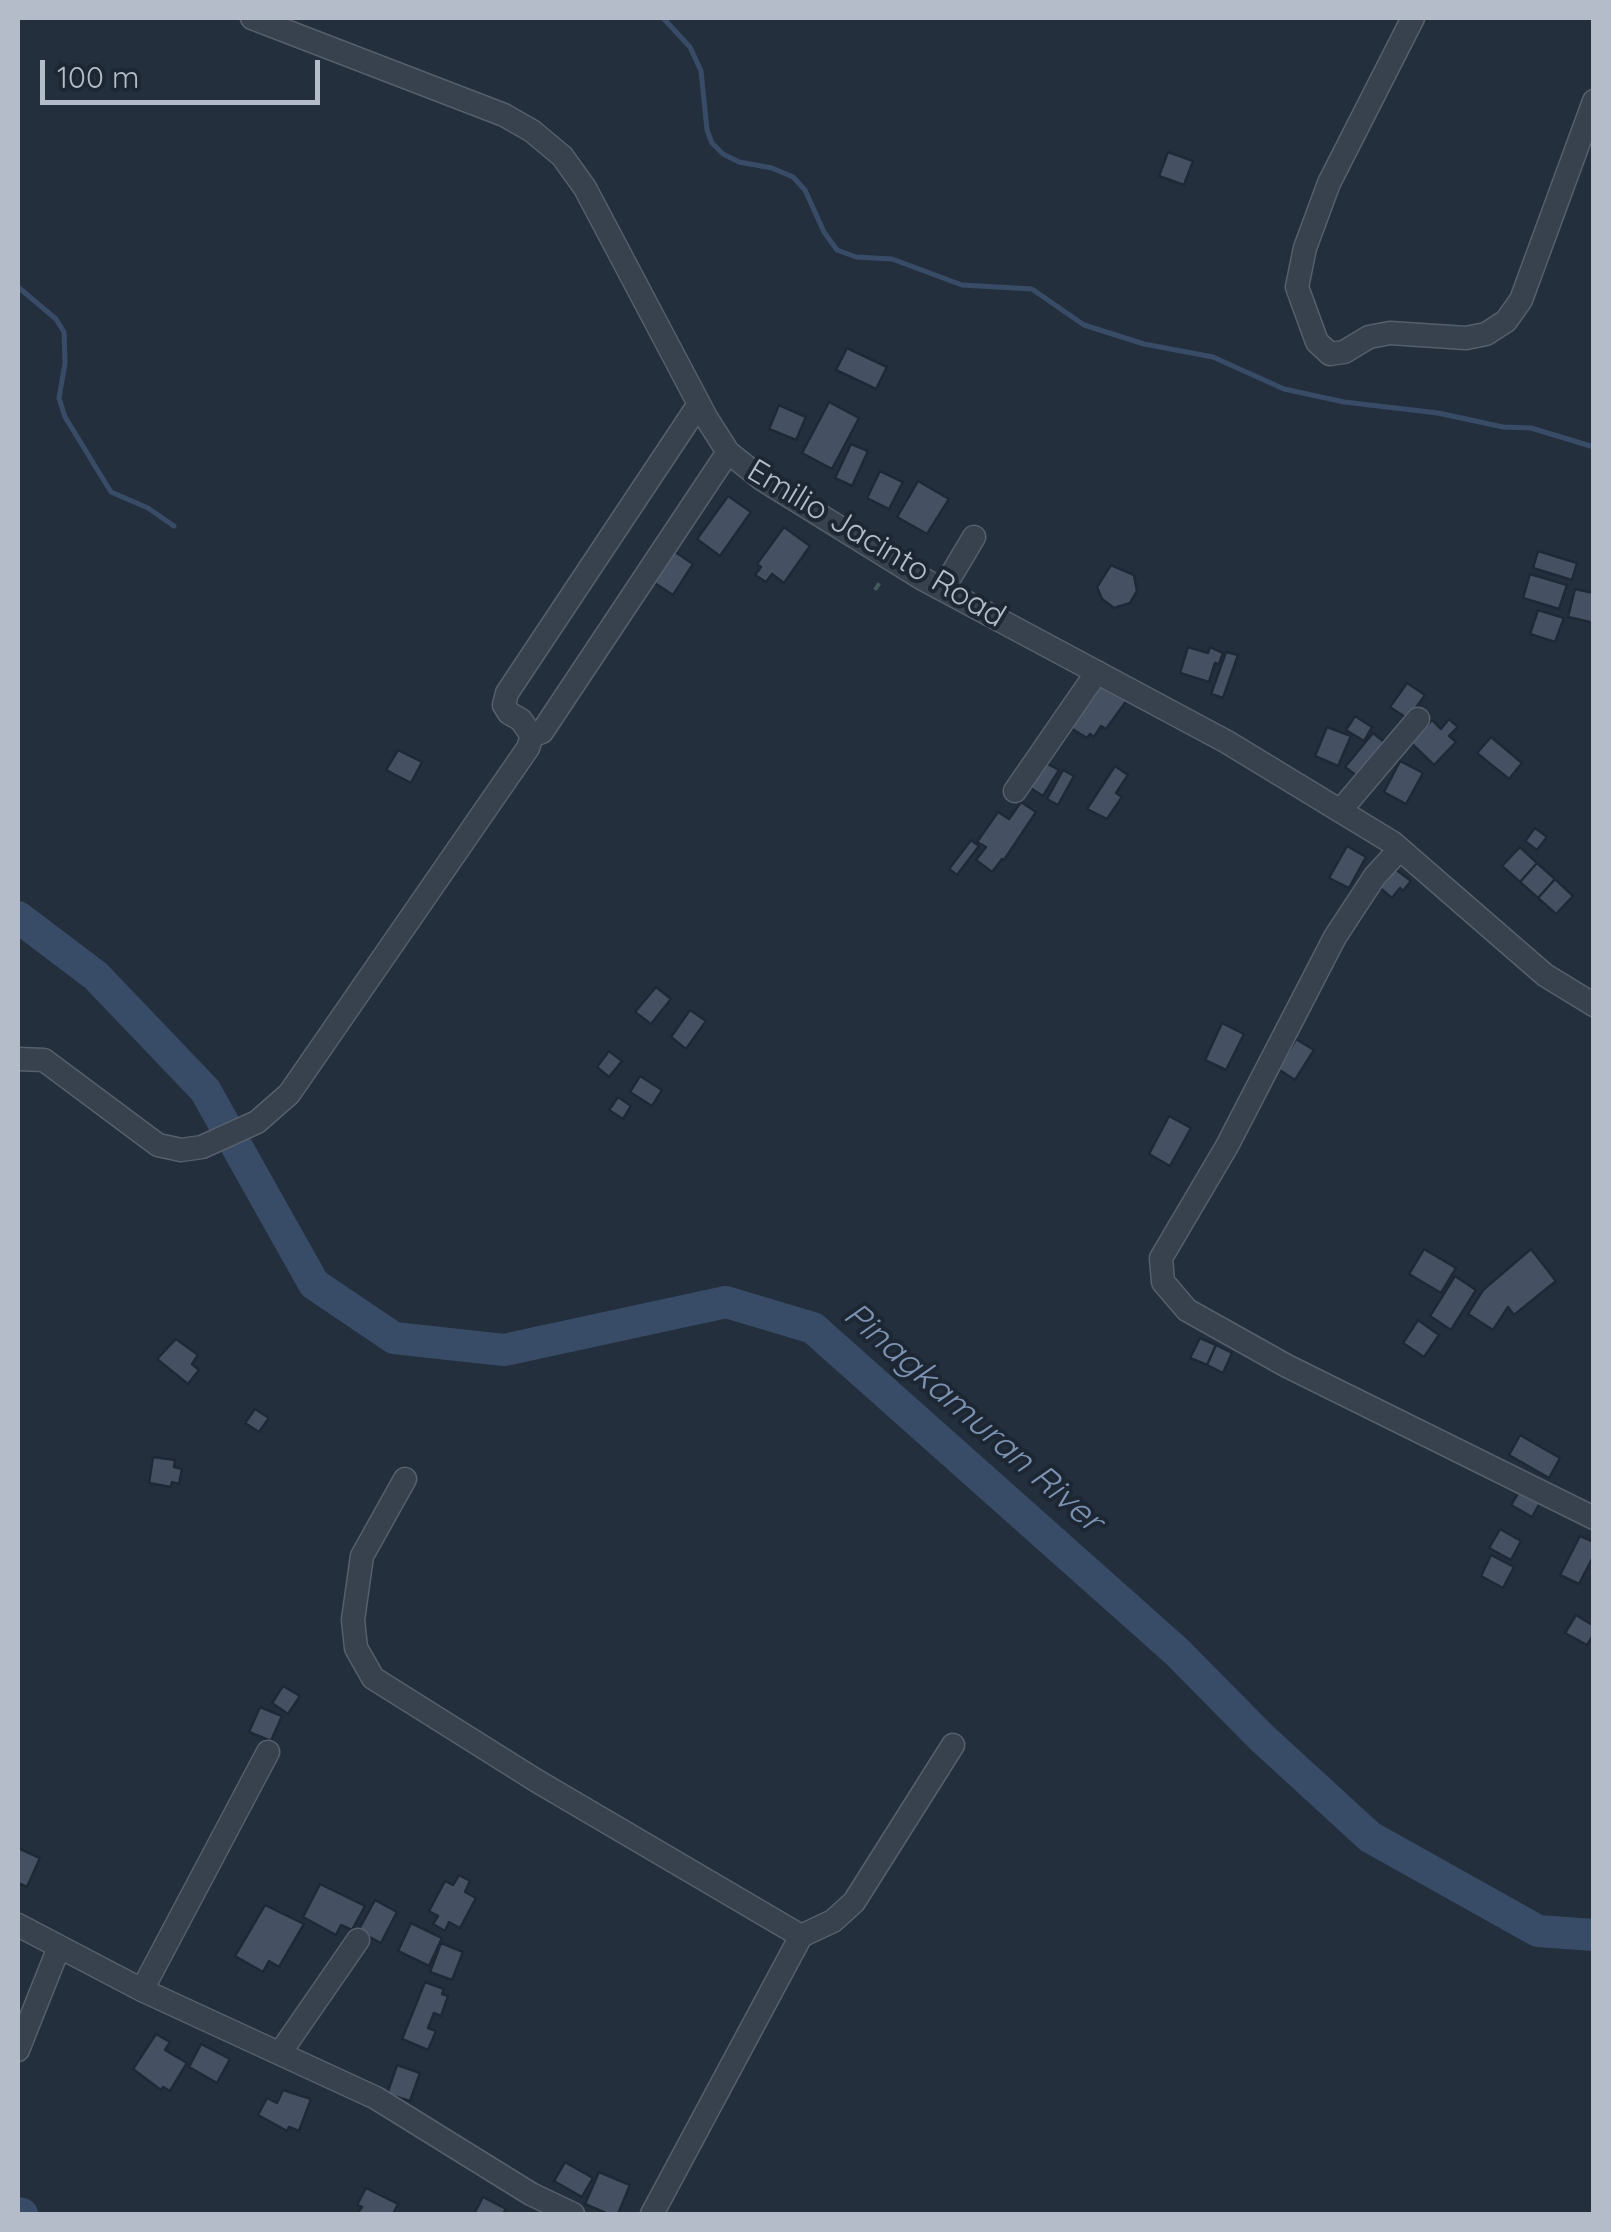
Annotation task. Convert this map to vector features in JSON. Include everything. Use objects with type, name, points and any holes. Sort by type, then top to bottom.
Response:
[{"type":"street","name":"Emilio Jacinto Road","points":[[252,18],[504,115],[532,130],[562,156],[585,188],[728,452],[763,480],[943,590],[1227,742],[1400,849],[1545,975],[1594,1004]]},
{"type":"street","points":[[1413,18],[1329,183],[1305,248],[1297,287],[1317,342],[1330,354],[1390,333],[1466,338],[1486,334],[1506,322],[1521,300],[1594,101]]},
{"type":"street","points":[[532,736],[522,720],[504,704],[506,693],[699,404]]},
{"type":"street","points":[[18,1059],[44,1060],[63,1071],[158,1145],[181,1150],[202,1147],[257,1122],[289,1094],[528,748],[532,736],[542,732],[728,452]]},
{"type":"street","points":[[943,590],[974,537]]},
{"type":"street","points":[[1016,791],[1098,672]]},
{"type":"street","points":[[1340,811],[1418,719]]},
{"type":"street","points":[[1400,849],[1375,876],[1335,937],[1227,1146],[1161,1258],[1163,1282],[1187,1310],[1287,1366],[1594,1518]]},
{"type":"street","points":[[405,1479],[362,1556],[353,1620],[356,1648],[374,1678],[537,1781],[801,1936]]},
{"type":"street","points":[[652,2214],[801,1936],[833,1922],[854,1902],[953,1745]]},
{"type":"street","points":[[142,1990],[268,1752]]},
{"type":"street","points":[[18,1926],[142,1990],[376,2098],[531,2194],[573,2214]]},
{"type":"street","points":[[280,2054],[358,1940]]},
{"type":"street","points":[[18,2050],[59,1947]]},
{"type":"building","points":[[1168,152],[1193,161],[1184,185],[1159,176]]},
{"type":"building","points":[[847,348],[887,367],[876,389],[836,370]]},
{"type":"building","points":[[829,402],[859,418],[832,469],[802,453]]},
{"type":"building","points":[[779,405],[806,417],[796,440],[769,429]]},
{"type":"building","points":[[851,444],[868,451],[852,486],[835,478]]},
{"type":"building","points":[[880,471],[903,482],[889,509],[867,498]]},
{"type":"building","points":[[918,481],[949,499],[927,534],[897,517]]},
{"type":"building","points":[[728,496],[751,512],[720,556],[697,539]]},
{"type":"building","points":[[784,527],[810,546],[784,583],[772,574],[766,582],[755,575],[761,567],[757,564]]},
{"type":"building","points":[[671,549],[693,564],[673,595],[650,580]]},
{"type":"building","points":[[1538,551],[1577,563],[1572,580],[1533,568]]},
{"type":"building","points":[[1111,565],[1134,575],[1137,591],[1130,603],[1114,608],[1102,599],[1097,587]]},
{"type":"building","points":[[1530,574],[1567,585],[1559,609],[1523,598]]},
{"type":"building","points":[[1575,589],[1594,593],[1594,623],[1568,617]]},
{"type":"building","points":[[1538,610],[1564,618],[1555,642],[1530,634]]},
{"type":"building","points":[[1188,647],[1208,653],[1210,647],[1223,653],[1209,682],[1180,673]]},
{"type":"building","points":[[1226,652],[1238,655],[1223,698],[1211,694]]},
{"type":"building","points":[[1101,679],[1127,700],[1106,729],[1101,726],[1094,737],[1090,734],[1087,738],[1069,727]]},
{"type":"building","points":[[1407,683],[1425,695],[1408,719],[1390,707]]},
{"type":"building","points":[[1355,716],[1372,727],[1364,741],[1346,730]]},
{"type":"building","points":[[1449,719],[1458,727],[1449,736],[1456,742],[1434,765],[1411,743],[1432,720],[1441,729]]},
{"type":"building","points":[[1327,727],[1351,736],[1338,766],[1315,756]]},
{"type":"building","points":[[1373,733],[1388,745],[1361,779],[1345,767]]},
{"type":"building","points":[[1491,737],[1522,763],[1509,779],[1477,753]]},
{"type":"building","points":[[398,750],[422,762],[411,783],[386,770]]},
{"type":"building","points":[[1400,761],[1423,773],[1406,804],[1384,792]]},
{"type":"building","points":[[1044,762],[1059,770],[1043,796],[1029,787]]},
{"type":"building","points":[[1115,766],[1128,775],[1116,793],[1122,797],[1107,819],[1087,809]]},
{"type":"building","points":[[1063,770],[1074,776],[1058,805],[1047,799]]},
{"type":"building","points":[[1021,802],[1036,812],[992,872],[976,860],[986,847],[977,842],[998,812],[1009,819]]},
{"type":"building","points":[[1535,828],[1547,837],[1537,850],[1525,841]]},
{"type":"building","points":[[971,840],[979,846],[957,875],[949,869]]},
{"type":"building","points":[[1347,846],[1366,857],[1349,888],[1329,878]]},
{"type":"building","points":[[1520,847],[1537,863],[1520,882],[1502,866]]},
{"type":"building","points":[[1537,863],[1555,879],[1538,898],[1520,882]]},
{"type":"building","points":[[1394,868],[1411,881],[1392,898],[1379,887]]},
{"type":"building","points":[[1555,879],[1573,896],[1556,914],[1538,898]]},
{"type":"building","points":[[656,987],[671,999],[651,1024],[635,1012]]},
{"type":"building","points":[[690,1010],[706,1021],[686,1049],[671,1037]]},
{"type":"building","points":[[1222,1023],[1244,1034],[1226,1070],[1205,1060]]},
{"type":"building","points":[[1296,1039],[1314,1050],[1295,1080],[1278,1069]]},
{"type":"building","points":[[609,1051],[622,1061],[609,1077],[597,1067]]},
{"type":"building","points":[[640,1076],[662,1090],[652,1106],[630,1092]]},
{"type":"building","points":[[618,1097],[631,1106],[623,1119],[609,1110]]},
{"type":"building","points":[[1169,1116],[1191,1128],[1170,1166],[1149,1154]]},
{"type":"building","points":[[1424,1249],[1456,1268],[1441,1293],[1409,1274]]},
{"type":"building","points":[[1531,1249],[1556,1281],[1514,1315],[1508,1307],[1493,1330],[1468,1314],[1483,1290]]},
{"type":"building","points":[[1455,1276],[1476,1290],[1451,1330],[1430,1316]]},
{"type":"building","points":[[1418,1320],[1439,1335],[1424,1357],[1403,1343]]},
{"type":"building","points":[[1200,1338],[1216,1345],[1207,1365],[1190,1358]]},
{"type":"building","points":[[176,1339],[198,1355],[192,1364],[199,1370],[188,1384],[157,1359]]},
{"type":"building","points":[[1216,1345],[1232,1353],[1223,1373],[1207,1365]]},
{"type":"building","points":[[255,1409],[269,1418],[259,1432],[245,1423]]},
{"type":"building","points":[[1520,1435],[1560,1458],[1549,1478],[1509,1455]]},
{"type":"building","points":[[153,1457],[175,1460],[174,1467],[182,1469],[179,1484],[172,1482],[171,1487],[149,1483]]},
{"type":"building","points":[[1520,1490],[1541,1501],[1532,1517],[1511,1505]]},
{"type":"building","points":[[1500,1529],[1521,1541],[1511,1560],[1489,1548]]},
{"type":"building","points":[[1580,1536],[1594,1542],[1594,1555],[1579,1584],[1560,1575]]},
{"type":"building","points":[[1491,1555],[1514,1567],[1503,1588],[1481,1576]]},
{"type":"building","points":[[1576,1615],[1594,1626],[1587,1645],[1565,1633]]},
{"type":"building","points":[[283,1686],[300,1696],[288,1714],[272,1703]]},
{"type":"building","points":[[260,1707],[282,1716],[271,1741],[249,1732]]},
{"type":"building","points":[[18,1848],[40,1858],[27,1887],[18,1883]]},
{"type":"building","points":[[459,1875],[470,1881],[465,1892],[476,1898],[460,1928],[449,1922],[445,1931],[433,1924],[438,1916],[429,1911],[445,1881],[453,1885]]},
{"type":"building","points":[[320,1884],[365,1906],[352,1930],[341,1925],[336,1935],[303,1917]]},
{"type":"building","points":[[375,1900],[397,1912],[381,1943],[358,1931]]},
{"type":"building","points":[[265,1905],[304,1924],[279,1967],[269,1961],[263,1972],[235,1956]]},
{"type":"building","points":[[411,1923],[442,1938],[429,1966],[398,1951]]},
{"type":"building","points":[[441,1943],[463,1952],[452,1980],[430,1972]]},
{"type":"building","points":[[425,1982],[444,1989],[442,1994],[448,1996],[441,2016],[434,2013],[428,2028],[436,2031],[428,2050],[402,2039]]},
{"type":"building","points":[[156,2034],[170,2042],[165,2050],[187,2063],[170,2091],[163,2087],[161,2090],[133,2069]]},
{"type":"building","points":[[201,2044],[230,2059],[217,2083],[189,2067]]},
{"type":"building","points":[[397,2065],[420,2073],[410,2101],[387,2094]]},
{"type":"building","points":[[283,2090],[311,2099],[299,2131],[289,2127],[287,2131],[258,2115],[267,2098],[277,2103]]},
{"type":"building","points":[[565,2162],[593,2178],[582,2197],[554,2181]]},
{"type":"building","points":[[599,2172],[630,2185],[618,2214],[585,2204]]},
{"type":"building","points":[[366,2188],[398,2204],[393,2214],[357,2214]]},
{"type":"building","points":[[483,2197],[506,2209],[503,2214],[474,2214]]},
{"type":"waterway","points":[[663,18],[690,47],[701,71],[712,143],[739,162],[772,168],[793,177],[805,190],[837,250],[856,257],[892,259],[962,285],[1032,289],[1084,325],[1144,344],[1213,357],[1284,389],[1344,402],[1531,428],[1594,447]]},
{"type":"waterway","points":[[18,287],[56,319],[64,332],[65,363],[59,398],[65,417],[111,492],[148,508],[174,526]]},
{"type":"waterway","name":"Pinagkamuran River","points":[[18,917],[96,976],[205,1090],[314,1284],[394,1338],[504,1350],[726,1302],[813,1328],[1176,1651],[1262,1738],[1370,1837],[1538,1931],[1594,1935]]},
{"type":"waterway","points":[[18,2213],[22,2214]]}]
